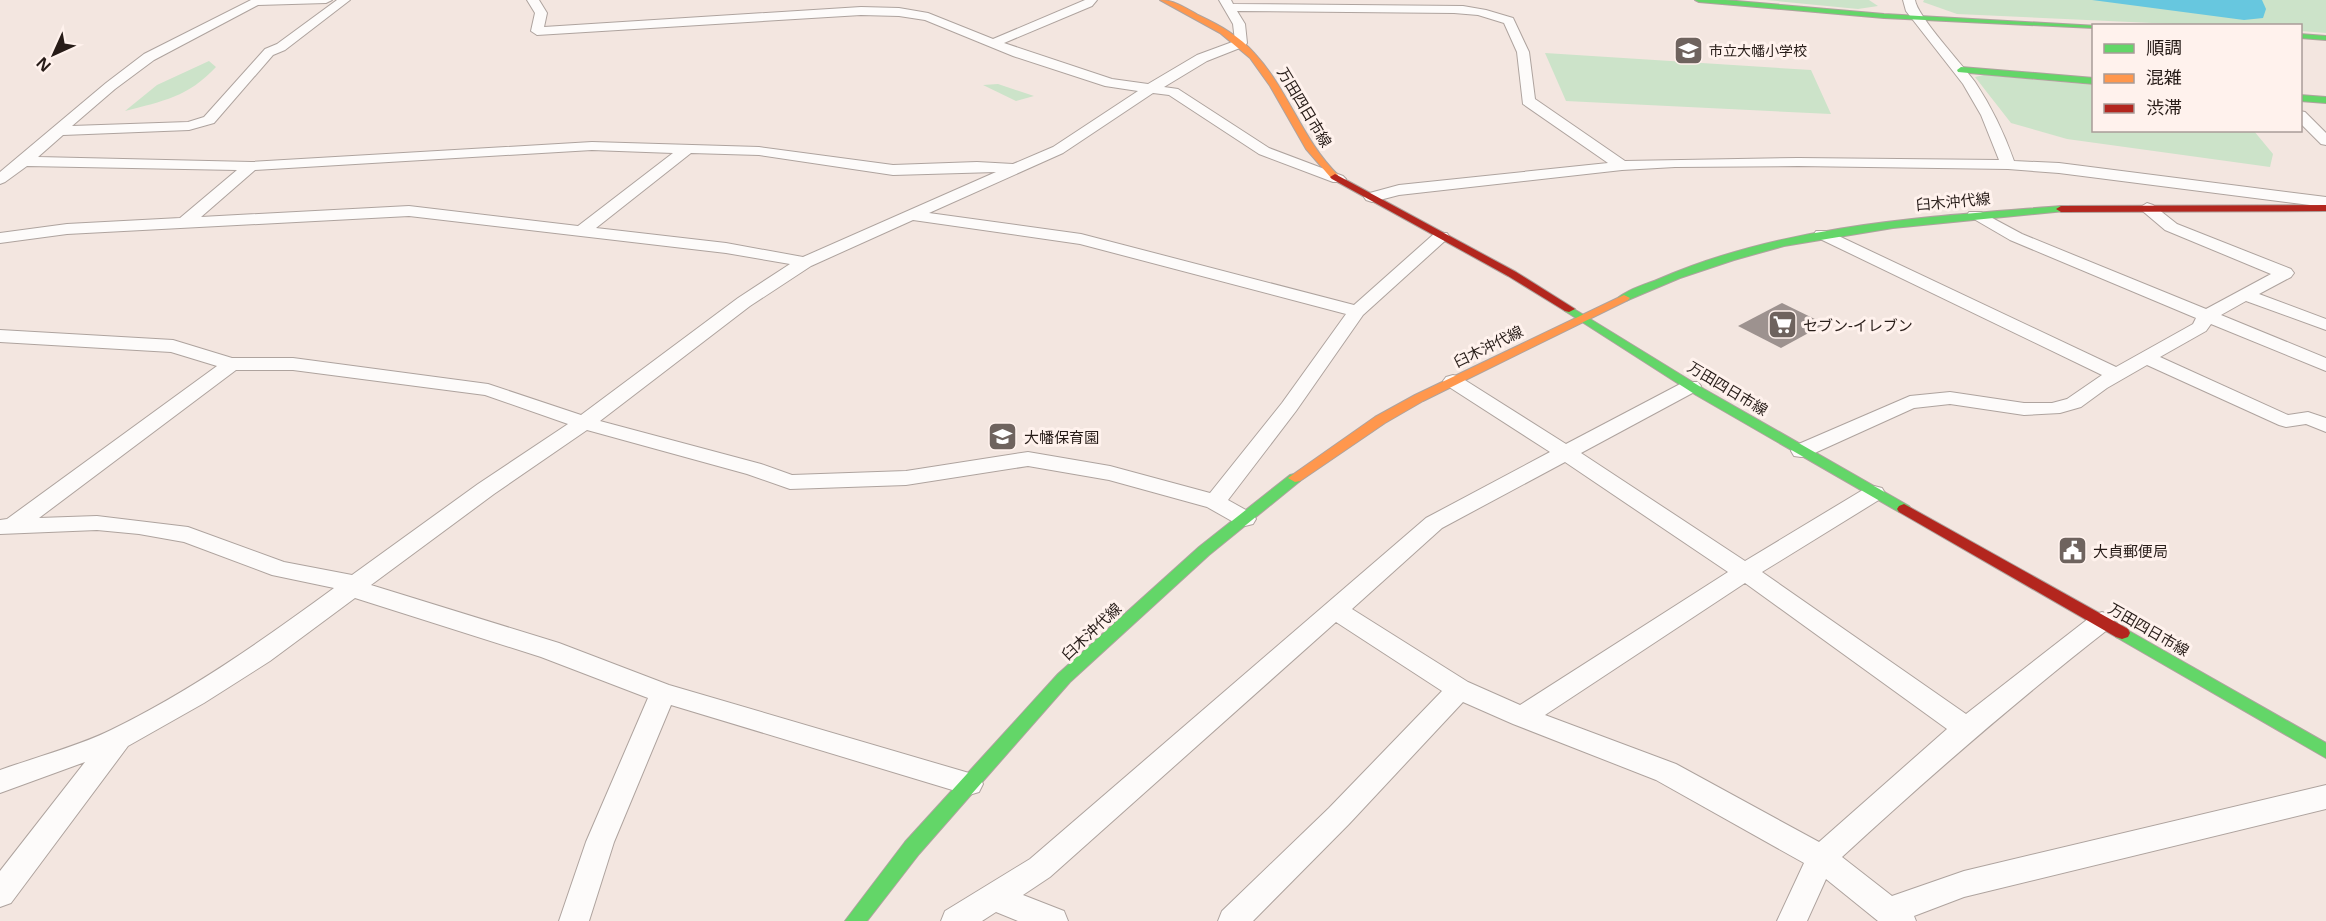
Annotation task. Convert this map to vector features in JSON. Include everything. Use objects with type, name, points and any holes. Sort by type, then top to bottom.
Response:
[{"type":"main road","name":"万田四日市線","points":[[1164,0],[1229,33],[1241,43],[1268,77],[1307,147],[1328,173],[1512,274],[1691,386],[1801,451],[2326,751]]},
{"type":"main road","points":[[1699,0],[1916,17],[2092,26]]},
{"type":"main road","points":[[2302,36],[2326,38]]},
{"type":"main road","points":[[1961,70],[2092,81]]},
{"type":"main road","points":[[2302,98],[2326,100]]},
{"type":"main road","name":"臼木沖代線","points":[[855,921],[912,848],[1064,678],[1154,595],[1288,483],[1380,420],[1453,381],[1636,292],[1705,263],[1780,243],[1880,225],[1975,215],[2080,208],[2326,208]]},
{"type":"street","points":[[0,179],[25,161],[118,79],[150,56],[257,1],[326,0]]},
{"type":"street","points":[[59,131],[189,126],[209,120],[269,52],[281,47],[344,0]]},
{"type":"street","points":[[533,0],[541,13],[537,31],[861,11],[899,12],[928,17],[1017,53],[1110,82],[1173,92],[1264,151],[1338,179]]},
{"type":"street","points":[[994,42],[1088,4],[1091,0]]},
{"type":"street","points":[[1909,0],[1909,6],[1916,17],[1961,70],[1986,111],[2008,165]]},
{"type":"street","points":[[0,782],[119,738],[195,696],[261,654],[486,489],[584,423],[744,302],[805,261],[1058,150],[1202,58],[1241,43],[1239,24],[1227,3]]},
{"type":"street","points":[[1227,3],[1446,9],[1492,14],[1509,21],[1523,52],[1528,101],[1622,166]]},
{"type":"street","points":[[2302,115],[2326,141]]},
{"type":"street","points":[[25,161],[250,166],[592,146],[759,151],[893,170],[977,166],[1017,169]]},
{"type":"street","points":[[579,232],[688,148]]},
{"type":"street","points":[[1372,197],[1399,190],[1622,166],[1746,161],[2008,165],[2129,176],[2326,202]]},
{"type":"street","points":[[184,223],[250,166]]},
{"type":"street","points":[[1801,451],[1910,402],[1950,398],[2024,409],[2053,409],[2074,403],[2100,384],[2200,327],[2206,316],[2286,273],[2171,227],[2147,208]]},
{"type":"street","points":[[0,238],[67,229],[409,211],[726,248],[805,261]]},
{"type":"street","points":[[910,215],[1081,239],[1357,311]]},
{"type":"street","points":[[1975,215],[2016,237],[2326,365]]},
{"type":"street","points":[[1822,234],[2117,375]]},
{"type":"street","points":[[1215,502],[1289,407],[1357,311],[1441,237]]},
{"type":"street","points":[[2246,295],[2326,325]]},
{"type":"street","points":[[0,336],[173,346],[231,364],[293,364],[488,390],[584,423],[754,469],[790,482],[906,478],[1028,459],[1110,473],[1215,502],[1245,519]]},
{"type":"street","points":[[2146,358],[2286,421],[2308,418],[2326,426]]},
{"type":"street","points":[[6,527],[231,364]]},
{"type":"street","points":[[1453,381],[1567,453],[1745,572],[1967,729]]},
{"type":"street","points":[[956,921],[1040,868],[1434,523],[1567,453],[1627,418],[1691,386]]},
{"type":"street","points":[[1522,717],[1745,572],[1874,493]]},
{"type":"street","points":[[6,527],[97,523],[139,526],[188,535],[280,570],[354,584],[361,591],[550,650],[663,693],[969,783]]},
{"type":"street","points":[[1334,609],[1459,689],[1522,717],[1666,772],[1821,858],[1895,916],[1964,884],[2326,797]]},
{"type":"street","points":[[1792,921],[1821,858],[1967,729],[2102,621]]},
{"type":"street","points":[[1239,919],[1459,689]]},
{"type":"street","points":[[574,921],[600,842],[663,693]]},
{"type":"street","points":[[0,894],[119,738]]},
{"type":"street","points":[[993,897],[1053,921]]},
{"type":"green space","points":[[1766,0],[1869,0],[1878,6],[1858,9]]},
{"type":"green space","points":[[1924,0],[2326,0],[2326,33],[2302,31],[2302,24],[2174,24],[1957,14],[1923,2]]},
{"type":"green space","points":[[1545,53],[1811,70],[1831,114],[1566,101]]},
{"type":"green space","points":[[209,61],[216,67],[185,91],[163,101],[125,111],[157,85]]},
{"type":"green space","points":[[1984,75],[2092,85],[2092,132],[2255,132],[2273,154],[2270,167],[2067,139],[2011,123],[1975,77]]},
{"type":"green space","points":[[998,84],[1034,96],[1016,101],[983,85]]},
{"type":"water","points":[[2092,0],[2262,0],[2266,9],[2263,18],[2244,20]]},
{"type":"building","name":"セブン-イレブン","points":[[1782,303],[1825,324],[1781,348],[1738,326]]},
{"type":"traffic: fast","points":[[1699,0],[1884,16],[2092,26]]},
{"type":"traffic: fast","points":[[2302,36],[2326,38]]},
{"type":"traffic: fast","points":[[1961,70],[2092,81]]},
{"type":"traffic: fast","points":[[2302,98],[2326,100]]},
{"type":"traffic: fast","points":[[1624,298],[1677,275],[1730,257],[1784,243],[1893,225],[2061,209]]},
{"type":"traffic: fast","points":[[1569,309],[1700,392],[1904,509]]},
{"type":"traffic: fast","points":[[855,921],[912,848],[1064,678],[1204,551],[1295,478]]},
{"type":"traffic: fast","points":[[2122,633],[2326,751]]},
{"type":"traffic: slow","points":[[1164,0],[1223,31],[1253,56],[1274,86],[1310,149],[1335,177]]},
{"type":"traffic: slow","points":[[1295,478],[1380,420],[1419,398],[1624,298]]},
{"type":"traffic: jam","points":[[1335,177],[1512,274],[1569,309]]},
{"type":"traffic: jam","points":[[2061,209],[2326,208]]},
{"type":"traffic: jam","points":[[1904,509],[2122,633]]},
{"type":"place","name":"市立大幡小学校","points":[[1688,50]]},
{"type":"place","name":"セブン-イレブン","points":[[1782,325]]},
{"type":"place","name":"大幡保育園","points":[[1003,437]]},
{"type":"place","name":"大貞郵便局","points":[[2072,551]]}]
